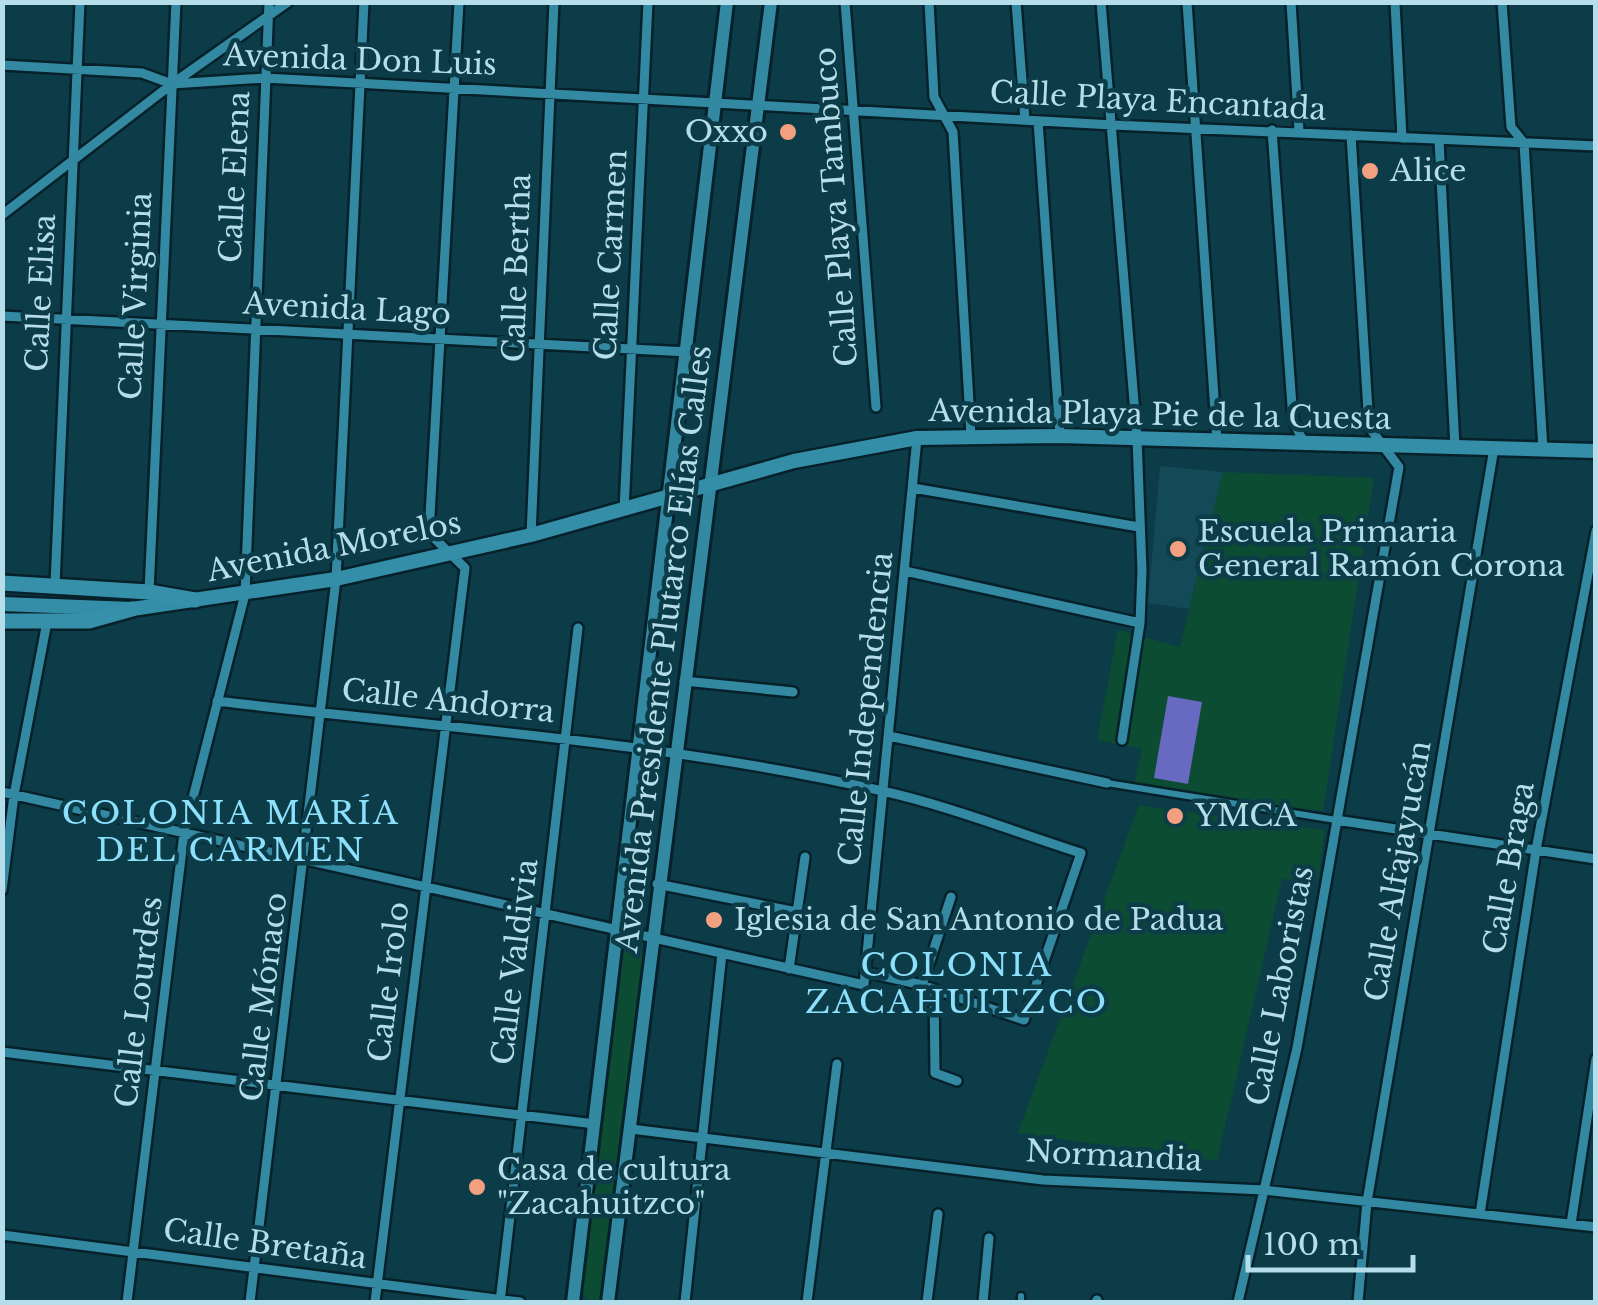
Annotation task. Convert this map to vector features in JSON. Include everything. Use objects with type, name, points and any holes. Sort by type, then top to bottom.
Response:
[{"type":"highway","points":[[2,583],[149,592],[196,600]]},
{"type":"highway","points":[[2,620],[104,620],[132,609]]},
{"type":"main road","name":"Avenida Presidente Plutarco Elías Calles","points":[[573,1302],[727,2]]},
{"type":"main road","name":"Avenida Presidente Plutarco Elías Calles","points":[[608,1302],[657,884],[770,2]]},
{"type":"main road","name":"Avenida Playa Pie de la Cuesta","points":[[670,498],[794,461],[917,438],[1060,436],[1596,450]]},
{"type":"main road","name":"Avenida Morelos","points":[[2,604],[132,609],[245,594],[450,554],[670,498]]},
{"type":"street","name":"Calle Elisa","points":[[55,585],[80,2]]},
{"type":"street","name":"Calle Virginia","points":[[149,592],[176,2]]},
{"type":"street","name":"Calle Elena","points":[[245,594],[268,2]]},
{"type":"street","points":[[2,215],[172,84],[288,2]]},
{"type":"street","name":"Calle Mónaco","points":[[250,1302],[306,859],[336,578],[364,2]]},
{"type":"street","points":[[450,554],[429,533],[459,2]]},
{"type":"street","name":"Calle Bertha","points":[[531,534],[554,2]]},
{"type":"street","name":"Calle Carmen","points":[[624,510],[648,2]]},
{"type":"street","name":"Calle Playa Tambuco","points":[[845,2],[876,408]]},
{"type":"street","points":[[929,2],[934,96],[953,132],[971,436]]},
{"type":"street","points":[[1016,2],[1024,120]]},
{"type":"street","points":[[1102,2],[1137,438],[1140,623],[1122,740]]},
{"type":"street","points":[[1187,2],[1217,441]]},
{"type":"street","points":[[1292,2],[1298,132]]},
{"type":"street","points":[[1502,2],[1511,127],[1524,143],[1544,449]]},
{"type":"street","points":[[1395,4],[1402,138]]},
{"type":"street","name":"Avenida Don Luis","points":[[2,65],[142,73],[172,84],[265,78],[718,102]]},
{"type":"street","name":"Calle Playa Encantada","points":[[718,102],[1112,125],[1596,146]]},
{"type":"street","points":[[1038,121],[1060,436]]},
{"type":"street","points":[[1272,130],[1293,420],[1304,443]]},
{"type":"street","name":"Calle Laboristas","points":[[1238,1302],[1297,1048],[1399,467],[1369,427],[1351,135]]},
{"type":"street","points":[[1439,140],[1455,447]]},
{"type":"street","name":"Avenida Lago","points":[[2,316],[688,352]]},
{"type":"street","name":"Calle Independencia","points":[[790,969],[864,984],[917,438]]},
{"type":"street","name":"Calle Alfajayucán","points":[[1358,1302],[1368,1202],[1494,448]]},
{"type":"street","points":[[913,488],[1139,527]]},
{"type":"street","name":"Calle Braga","points":[[1480,1214],[1536,850],[1596,531]]},
{"type":"street","name":"Calle Irolo","points":[[375,1302],[465,568],[450,554]]},
{"type":"street","points":[[905,572],[1140,623]]},
{"type":"street","name":"Calle Lourdes","points":[[128,1302],[184,833],[245,594]]},
{"type":"street","points":[[2,890],[8,793],[47,622]]},
{"type":"street","name":"Calle Valdivia","points":[[500,1301],[569,738],[578,628]]},
{"type":"street","points":[[684,681],[793,692]]},
{"type":"street","name":"Calle Andorra","points":[[217,701],[569,738],[639,752],[674,754],[883,791],[1082,853],[1024,1020],[934,989]]},
{"type":"street","points":[[889,736],[1107,783],[1596,859]]},
{"type":"street","points":[[8,793],[790,969],[805,858]]},
{"type":"street","points":[[657,884],[798,912]]},
{"type":"street","points":[[922,985],[950,897]]},
{"type":"street","points":[[685,1302],[722,953]]},
{"type":"street","points":[[865,972],[934,989],[935,1074],[958,1082]]},
{"type":"street","points":[[2,1052],[595,1124]]},
{"type":"street","points":[[1571,1224],[1596,1059]]},
{"type":"street","points":[[806,1302],[837,1064]]},
{"type":"street","name":"Normandia","points":[[631,1129],[1042,1180],[1264,1190],[1596,1227]]},
{"type":"street","points":[[927,1302],[938,1214]]},
{"type":"street","name":"Calle Bretaña","points":[[2,1235],[520,1302]]},
{"type":"street","points":[[982,1302],[990,1238]]},
{"type":"shaded area","name":"Escuela Primaria General Ramón Corona","points":[[1160,466],[1223,472],[1189,609],[1148,603]]},
{"type":"shaded area","points":[[1168,696],[1202,702],[1188,784],[1154,778]]},
{"type":"green space","name":"YMCA","points":[[1223,472],[1374,478],[1323,811],[1258,803],[1256,822],[1325,830],[1318,881],[1282,879],[1217,1161],[1018,1133],[1139,805],[1250,821],[1252,802],[1134,784],[1142,749],[1097,740],[1118,630],[1180,647]]},
{"type":"green space","points":[[641,945],[643,959],[603,1295],[598,1301],[586,1299],[582,1292],[624,948]]},
{"type":"place","name":"Oxxo","points":[[788,132]]},
{"type":"place","name":"Alice","points":[[1370,171]]},
{"type":"place","name":"Escuela Primaria General Ramón Corona","points":[[1178,549]]},
{"type":"place","name":"YMCA","points":[[1175,816]]},
{"type":"place","name":"Iglesia de San Antonio de Padua","points":[[714,920]]},
{"type":"place","name":"Casa de cultura \"Zacahuitzco\"","points":[[477,1187]]},
{"type":"district","name":"COLONIA MARÍA DEL CARMEN","points":[[231,832]]},
{"type":"district","name":"COLONIA ZACAHUITZCO","points":[[957,984]]}]
